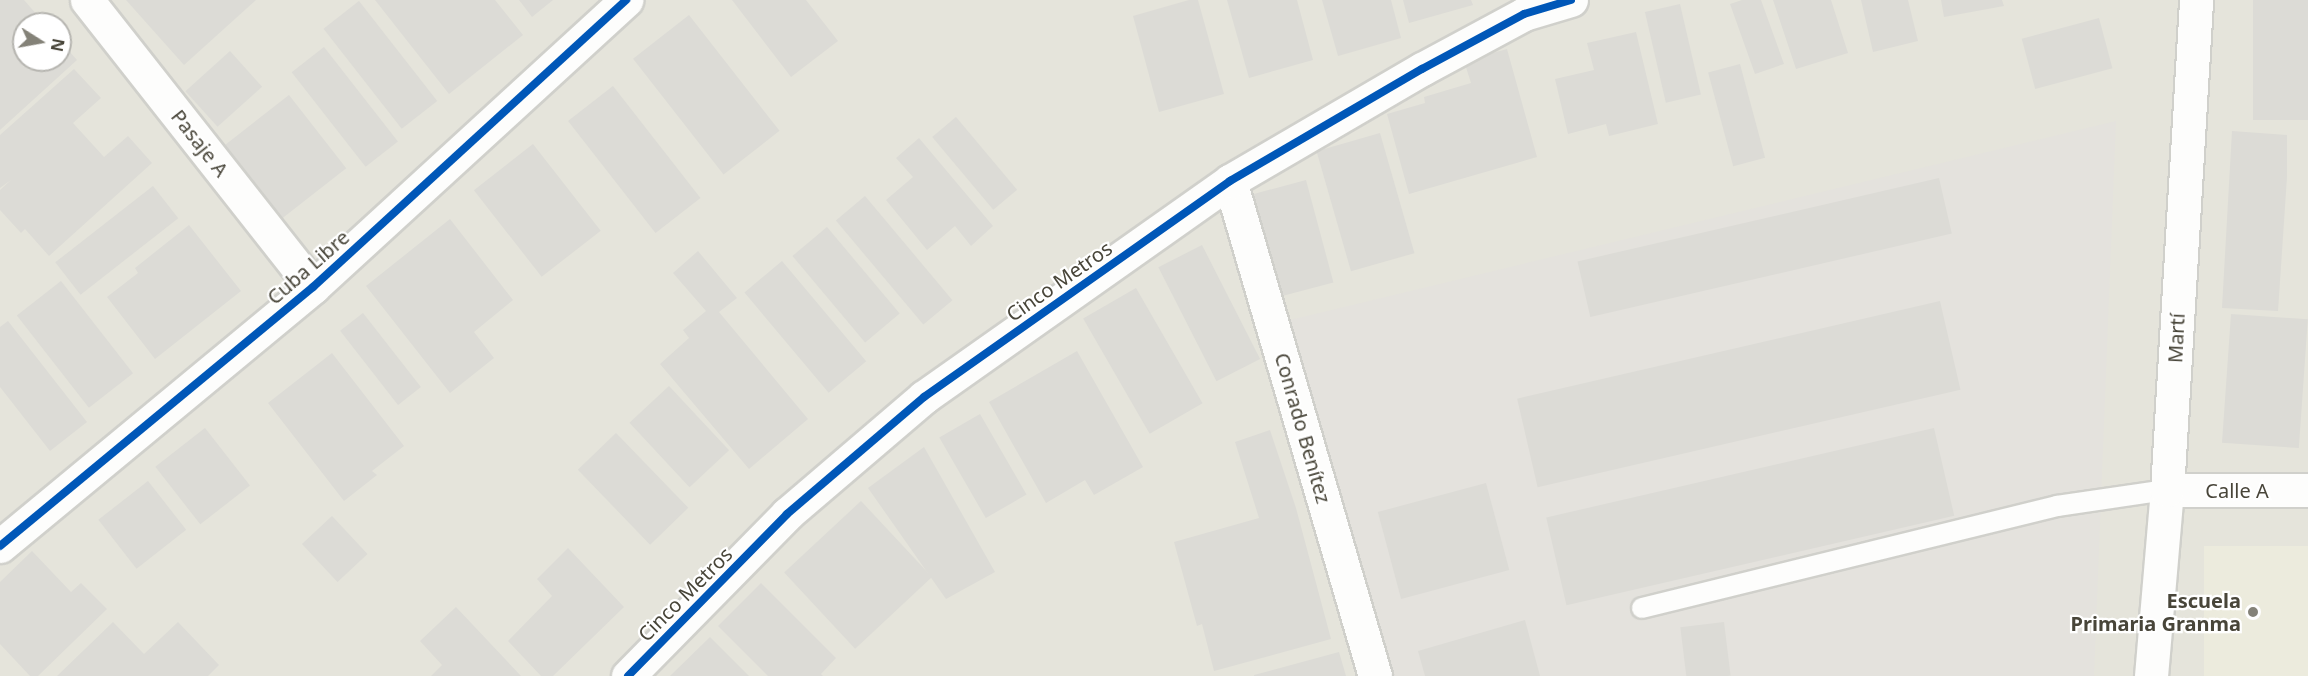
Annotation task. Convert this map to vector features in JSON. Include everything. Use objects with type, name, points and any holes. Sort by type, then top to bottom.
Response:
[{"type":"street","name":"Pasaje A","points":[[87,0],[313,287]]},
{"type":"street","name":"Cuba Libre","points":[[0,546],[313,287],[626,0]]},
{"type":"street","name":"Cinco Metros","points":[[628,676],[788,514],[924,397],[1230,181],[1422,69],[1522,7],[1571,0]]},
{"type":"street","name":"Martí","points":[[2151,676],[2167,490],[2196,0]]},
{"type":"street","name":"Conrado Benítez","points":[[1230,181],[1375,676]]},
{"type":"street","name":"Calle A","points":[[2167,490],[2308,490]]},
{"type":"lane","points":[[1642,608],[2056,506],[2167,490]]},
{"type":"shaded area","points":[[0,0],[2308,0],[2308,676],[0,676]]},
{"type":"shaded area","points":[[2116,121],[2094,676],[1391,676],[1290,320]]},
{"type":"shaded area","name":"Escuela Primaria Granma","points":[[2204,546],[2308,546],[2308,676],[2204,676]]},
{"type":"building","points":[[0,0],[24,0],[34,12],[12,12],[12,72],[64,72],[0,130]]},
{"type":"building","points":[[126,0],[256,0],[184,65]]},
{"type":"building","points":[[375,0],[495,0],[523,35],[449,94]]},
{"type":"building","points":[[519,0],[553,0],[532,17]]},
{"type":"building","points":[[732,0],[806,0],[838,41],[791,77]]},
{"type":"building","points":[[1189,0],[1198,0],[1224,94],[1159,112],[1133,16]]},
{"type":"building","points":[[1227,0],[1297,0],[1313,60],[1249,78]]},
{"type":"building","points":[[1322,0],[1391,0],[1401,38],[1338,56]]},
{"type":"building","points":[[1403,0],[1471,0],[1473,5],[1409,23]]},
{"type":"building","points":[[1742,0],[1761,0],[1784,64],[1755,74],[1730,4]]},
{"type":"building","points":[[1773,0],[1831,0],[1848,53],[1796,69]]},
{"type":"building","points":[[1861,0],[1908,0],[1918,41],[1873,52]]},
{"type":"building","points":[[1941,0],[2002,0],[2004,6],[1944,17]]},
{"type":"building","points":[[2253,0],[2308,0],[2308,120],[2253,120]]},
{"type":"building","points":[[359,1],[437,101],[402,129],[324,29]]},
{"type":"building","points":[[1680,4],[1701,95],[1666,103],[1645,12]]},
{"type":"building","points":[[689,15],[780,131],[724,175],[633,59]]},
{"type":"building","points":[[2099,18],[2112,68],[2035,89],[2022,39]]},
{"type":"building","points":[[1636,32],[1658,124],[1609,136],[1606,124],[1568,134],[1555,79],[1594,70],[1587,43]]},
{"type":"building","points":[[324,47],[398,142],[366,167],[292,72]]},
{"type":"building","points":[[1507,49],[1537,157],[1409,194],[1387,114],[1425,103],[1424,97],[1471,83],[1464,61]]},
{"type":"building","points":[[230,51],[262,87],[218,127],[185,91]]},
{"type":"building","points":[[72,54],[77,60],[72,65]]},
{"type":"building","points":[[1740,64],[1765,158],[1733,166],[1708,73]]},
{"type":"building","points":[[74,69],[101,98],[73,123],[104,157],[128,136],[152,163],[49,256],[25,229],[21,233],[0,210],[0,190],[11,180],[0,188],[0,135]]},
{"type":"building","points":[[613,86],[700,198],[656,233],[568,121]]},
{"type":"building","points":[[289,95],[346,168],[278,221],[221,148]]},
{"type":"building","points":[[956,117],[1017,190],[993,210],[932,137]]},
{"type":"building","points":[[2232,131],[2287,135],[2287,177],[2278,311],[2222,308]]},
{"type":"building","points":[[1380,133],[1414,253],[1351,271],[1317,151]]},
{"type":"building","points":[[919,138],[993,226],[971,246],[955,226],[927,250],[886,200],[913,177],[896,158]]},
{"type":"building","points":[[533,144],[601,231],[542,277],[474,190]]},
{"type":"building","points":[[1939,178],[1952,234],[1590,317],[1578,261]]},
{"type":"building","points":[[1306,180],[1333,282],[1280,297],[1253,194]]},
{"type":"building","points":[[153,186],[178,218],[81,295],[55,262]]},
{"type":"building","points":[[865,196],[952,300],[923,325],[836,220]]},
{"type":"building","points":[[450,219],[513,300],[474,332],[494,358],[450,393],[366,286]]},
{"type":"building","points":[[189,225],[241,291],[155,359],[107,297],[138,273],[135,268]]},
{"type":"building","points":[[827,227],[900,314],[865,342],[793,256]]},
{"type":"building","points":[[1202,245],[1260,359],[1216,381],[1158,267]]},
{"type":"building","points":[[698,251],[737,298],[719,312],[808,419],[749,469],[660,364],[689,338],[683,330],[706,311],[673,273]]},
{"type":"building","points":[[782,261],[866,361],[829,393],[744,292]]},
{"type":"building","points":[[61,281],[133,373],[89,408],[17,315]]},
{"type":"building","points":[[1136,288],[1202,403],[1150,434],[1083,319]]},
{"type":"building","points":[[1940,301],[1960,390],[1538,487],[1517,399]]},
{"type":"building","points":[[363,313],[421,387],[398,405],[340,331]]},
{"type":"building","points":[[2231,314],[2308,319],[2299,448],[2222,443]]},
{"type":"building","points":[[8,321],[87,422],[50,451],[0,387],[0,327]]},
{"type":"building","points":[[1077,351],[1143,467],[1094,495],[1085,480],[1046,503],[989,402]]},
{"type":"building","points":[[332,353],[404,446],[372,471],[377,475],[344,501],[268,403]]},
{"type":"building","points":[[669,386],[729,450],[690,487],[630,423]]},
{"type":"building","points":[[980,414],[1026,495],[986,518],[939,438]]},
{"type":"building","points":[[205,428],[250,486],[200,524],[155,467]]},
{"type":"building","points":[[1934,428],[1954,516],[1566,605],[1546,518]]},
{"type":"building","points":[[1270,430],[1296,508],[1331,639],[1214,671],[1202,624],[1197,626],[1174,542],[1259,518],[1235,442]]},
{"type":"building","points":[[616,433],[688,508],[650,545],[578,470]]},
{"type":"building","points":[[924,447],[995,572],[946,599],[868,488]]},
{"type":"building","points":[[148,481],[186,530],[137,569],[98,520]]},
{"type":"building","points":[[1486,483],[1509,570],[1401,599],[1378,512]]},
{"type":"building","points":[[861,501],[932,577],[855,649],[784,573]]},
{"type":"building","points":[[332,516],[367,554],[337,582],[302,544]]},
{"type":"building","points":[[568,548],[624,607],[553,676],[541,676],[508,641],[552,596],[537,579]]},
{"type":"building","points":[[32,551],[71,592],[81,583],[107,609],[38,676],[30,676],[0,644],[0,582]]},
{"type":"building","points":[[761,583],[836,658],[821,674],[823,676],[768,676],[718,626]]},
{"type":"building","points":[[456,607],[521,676],[431,676],[442,665],[420,641]]},
{"type":"building","points":[[1525,620],[1540,676],[1425,676],[1418,651]]},
{"type":"building","points":[[113,622],[144,654],[178,622],[219,665],[208,676],[57,676]]},
{"type":"building","points":[[1724,622],[1731,676],[1686,676],[1680,627]]},
{"type":"building","points":[[710,637],[749,676],[670,676]]},
{"type":"building","points":[[1339,652],[1346,676],[1254,676],[1254,675]]},
{"type":"cycle path","points":[[0,546],[313,287],[626,0]]},
{"type":"cycle path","points":[[628,676],[787,514],[924,397],[1230,181],[1422,69],[1524,14],[1571,0]]},
{"type":"place","name":"Escuela Primaria Granma","points":[[2253,612]]}]
